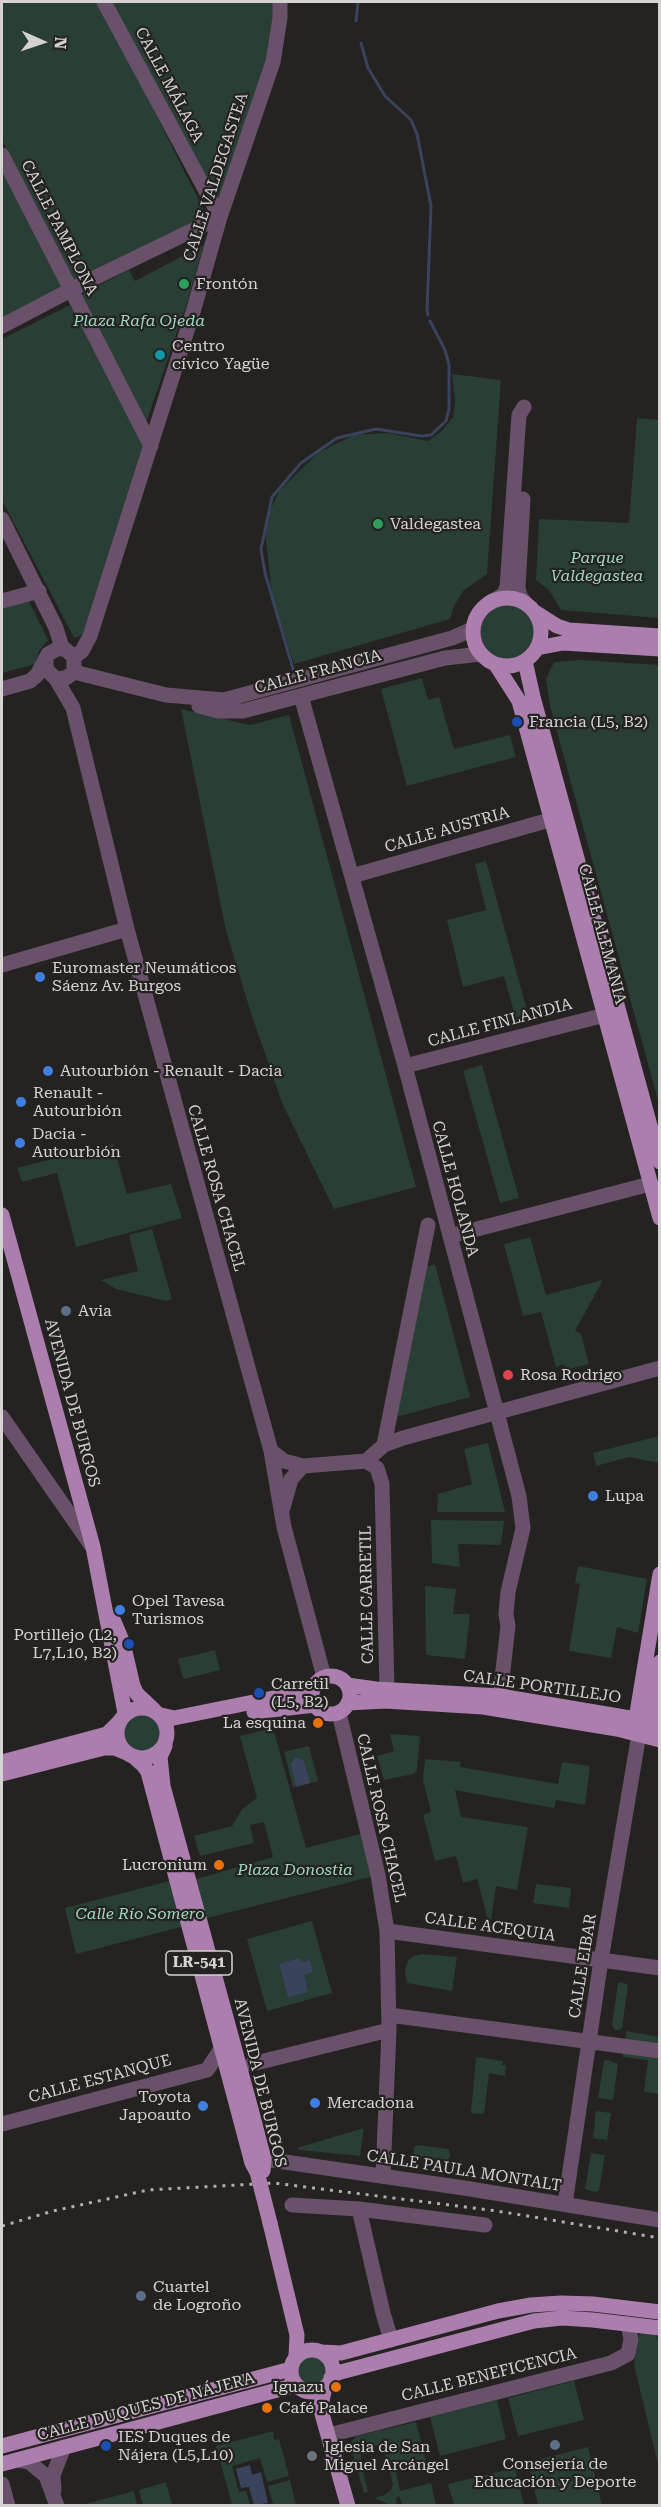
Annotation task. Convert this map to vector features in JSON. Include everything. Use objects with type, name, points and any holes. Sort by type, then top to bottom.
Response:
[{"type":"main road","points":[[530,608],[541,629],[537,648],[525,661],[512,666],[496,665],[481,654],[474,638],[473,628],[479,613],[487,605],[503,599],[519,600],[557,626],[569,630],[660,636]]},
{"type":"main road","points":[[537,648],[562,643],[660,649]]},
{"type":"main road","name":"CALLE ALEMANIA","points":[[525,661],[660,1162]]},
{"type":"main road","name":"CALLE ALEMANIA","points":[[496,665],[519,701],[660,1218]]},
{"type":"main road","name":"AVENIDA DE BURGOS","points":[[2,1215],[93,1547],[105,1602],[108,1635],[122,1717]]},
{"type":"main road","name":"CALLE EIBAR","points":[[646,1725],[660,1574]]},
{"type":"main road","name":"AVENIDA DE BURGOS","points":[[105,1602],[123,1643],[133,1686],[137,1694],[157,1713]]},
{"type":"main road","name":"CALLE EIBAR","points":[[646,1725],[660,1662]]},
{"type":"main road","points":[[324,1677],[337,1677],[347,1685],[350,1695],[343,1708],[326,1714],[314,1697],[316,1683],[324,1677]]},
{"type":"main road","name":"CALLE PORTILLEJO","points":[[347,1685],[500,1696],[646,1725],[660,1740]]},
{"type":"main road","points":[[2,1762],[107,1734],[122,1717],[138,1708],[174,1718],[314,1697]]},
{"type":"main road","points":[[2,1774],[104,1748],[115,1748],[130,1755],[151,1757],[177,1727],[268,1710],[314,1697]]},
{"type":"main road","name":"CALLE PORTILLEJO","points":[[343,1708],[385,1701],[483,1707],[646,1725]]},
{"type":"main road","name":"LR-541","points":[[157,1713],[168,1729],[166,1742]]},
{"type":"main road","name":"LR-541","points":[[122,1717],[118,1739],[130,1755]]},
{"type":"main road","name":"AVENIDA DE BURGOS","points":[[166,1742],[159,1757],[163,1786],[236,2056],[237,2082],[252,2163],[261,2167],[273,2222]]},
{"type":"main road","name":"AVENIDA DE BURGOS","points":[[130,1755],[148,1772],[222,2049],[237,2082]]},
{"type":"main road","points":[[236,2056],[252,2064]]},
{"type":"main road","points":[[237,2082],[246,2068],[252,2064]]},
{"type":"main road","points":[[273,2222],[303,2336],[332,2363],[321,2405],[321,2414]]},
{"type":"main road","points":[[273,2222],[297,2335],[293,2382],[303,2390],[321,2414],[348,2505]]},
{"type":"main road","points":[[293,2363],[303,2351],[341,2353],[498,2311],[531,2305],[593,2304],[660,2312]]},
{"type":"main road","points":[[303,2390],[318,2391],[337,2373],[534,2321],[562,2318],[660,2328]]},
{"type":"main road","name":"CALLE DUQUES DE NÁJERA","points":[[2,2446],[293,2363]]},
{"type":"main road","name":"CALLE DUQUES DE NÁJERA","points":[[2,2464],[292,2386],[303,2390]]},
{"type":"street","name":"CALLE MÁLAGA","points":[[104,2],[220,217]]},
{"type":"street","name":"CALLE VALDEGASTEA","points":[[66,665],[79,645],[90,636],[151,446],[220,217],[273,62],[280,18],[280,2]]},
{"type":"street","name":"CALLE PAMPLONA","points":[[2,155],[151,446]]},
{"type":"street","points":[[2,326],[220,217]]},
{"type":"street","points":[[487,605],[504,594],[507,587],[519,415],[524,407],[528,415],[518,588],[519,596],[530,608]]},
{"type":"street","name":"CALLE ROSA CHACEL","points":[[2,519],[56,628],[126,929],[271,1451],[284,1527],[324,1677]]},
{"type":"street","points":[[2,601],[39,591]]},
{"type":"street","name":"CALLE FRANCIA","points":[[166,695],[224,700],[253,694],[452,638],[473,628]]},
{"type":"street","points":[[2,689],[25,683],[43,684],[66,665],[52,651],[37,675],[25,683]]},
{"type":"street","name":"CALLE FRANCIA","points":[[66,665],[102,679],[166,695],[183,702],[218,711],[232,711],[301,696],[445,658],[481,654]]},
{"type":"street","name":"CALLE HOLANDA","points":[[301,696],[405,1066],[498,1411],[523,1517],[523,1528],[507,1603],[508,1626],[500,1696]]},
{"type":"street","name":"CALLE AUSTRIA","points":[[352,876],[553,819]]},
{"type":"street","points":[[2,965],[126,929]]},
{"type":"street","name":"CALLE FINLANDIA","points":[[405,1066],[605,1016]]},
{"type":"street","points":[[450,1236],[650,1184]]},
{"type":"street","points":[[384,1445],[428,1225]]},
{"type":"street","points":[[271,1451],[284,1461],[303,1466],[366,1461],[384,1445],[498,1411],[660,1368]]},
{"type":"street","points":[[2,1417],[93,1547]]},
{"type":"street","name":"CALLE CARRETIL","points":[[366,1461],[377,1468],[381,1475],[387,1689]]},
{"type":"street","points":[[284,1527],[283,1506],[291,1479],[303,1466]]},
{"type":"street","name":"CALLE ROSA CHACEL","points":[[343,1708],[378,1875],[387,1931],[389,2022],[383,2176]]},
{"type":"street","name":"CALLE EIBAR","points":[[565,2204],[601,1960],[646,1725]]},
{"type":"street","name":"CALLE ACEQUIA","points":[[387,1931],[660,1968]]},
{"type":"street","points":[[252,2064],[389,2022],[660,2051]]},
{"type":"street","points":[[222,2049],[207,2070],[227,2080],[237,2082]]},
{"type":"street","name":"CALLE ESTANQUE","points":[[2,2123],[207,2070]]},
{"type":"street","name":"CALLE PAULA MONTALT","points":[[261,2167],[383,2176],[660,2220]]},
{"type":"street","points":[[291,2205],[359,2209],[485,2224]]},
{"type":"street","points":[[359,2209],[391,2340]]},
{"type":"street","name":"CALLE BENEFICENCIA","points":[[329,2435],[611,2363],[628,2354],[631,2339],[628,2324]]},
{"type":"street","points":[[56,2501],[52,2475],[63,2447]]},
{"type":"street","points":[[17,2460],[29,2462],[46,2476],[56,2501]]},
{"type":"street","points":[[2,2484],[8,2505]]},
{"type":"green space","points":[[2,2],[100,2],[207,217],[75,283],[2,140]]},
{"type":"green space","points":[[112,2],[275,2],[268,67],[221,196],[217,197]]},
{"type":"green space","points":[[2,168],[62,288],[2,321]]},
{"type":"green space","name":"Plaza Rafa Ojeda","points":[[204,245],[146,423],[81,295],[129,270],[135,281]]},
{"type":"green space","points":[[70,305],[143,444],[83,634],[78,637],[74,637],[71,632],[2,500],[2,339]]},
{"type":"green space","name":"Valdegastea","points":[[452,374],[501,380],[487,574],[463,591],[453,608],[450,619],[294,664],[272,595],[265,532],[267,517],[279,491],[318,453],[354,435],[388,433],[428,441],[441,432],[453,417],[455,401]]},
{"type":"green space","name":"Parque Valdegastea","points":[[637,418],[659,420],[659,618],[561,610],[549,590],[536,580],[539,519],[629,523]]},
{"type":"green space","points":[[28,599],[48,640],[39,651],[35,664],[2,673],[2,606]]},
{"type":"green space","points":[[507,605],[517,607],[526,613],[532,622],[534,632],[532,642],[526,651],[517,657],[507,659],[497,657],[488,651],[482,642],[480,632],[482,622],[488,613],[497,607]]},
{"type":"green space","points":[[580,660],[659,665],[659,1104],[550,706],[546,679],[554,662]]},
{"type":"green space","points":[[422,678],[428,700],[439,697],[454,749],[510,735],[516,757],[407,786],[381,689]]},
{"type":"green space","points":[[181,709],[250,725],[289,715],[416,1187],[334,1209],[282,1103],[251,1013],[226,931]]},
{"type":"green space","points":[[486,861],[528,1014],[513,1018],[512,1013],[514,1012],[504,976],[463,987],[447,920],[486,910],[475,864]]},
{"type":"green space","points":[[482,1065],[519,1198],[500,1203],[463,1071]]},
{"type":"green space","points":[[113,1144],[127,1194],[171,1184],[182,1218],[76,1247],[57,1173],[22,1182],[17,1168]]},
{"type":"green space","points":[[152,1229],[172,1299],[166,1301],[116,1289],[101,1280],[138,1271],[129,1235]]},
{"type":"green space","points":[[530,1237],[546,1295],[603,1280],[575,1331],[581,1334],[589,1364],[566,1370],[564,1364],[556,1367],[541,1312],[523,1316],[504,1244]]},
{"type":"green space","points":[[435,1264],[470,1397],[396,1417],[426,1267]]},
{"type":"green space","points":[[659,1436],[659,1463],[629,1457],[596,1466],[593,1453]]},
{"type":"green space","points":[[488,1443],[505,1512],[437,1512],[438,1494],[472,1484],[464,1449]]},
{"type":"green space","points":[[431,1520],[504,1521],[501,1545],[458,1544],[460,1567],[432,1563]]},
{"type":"green space","points":[[578,1566],[647,1579],[638,1633],[617,1627],[611,1658],[569,1651],[580,1584],[575,1583]]},
{"type":"green space","points":[[425,1586],[456,1589],[453,1614],[470,1614],[465,1659],[426,1655]]},
{"type":"green space","points":[[215,1650],[220,1670],[183,1679],[178,1659]]},
{"type":"green space","points":[[142,1715],[156,1720],[161,1734],[156,1748],[142,1753],[128,1748],[123,1734],[128,1720]]},
{"type":"green space","name":"Plaza Donostia","points":[[273,1728],[306,1848],[368,1832],[378,1875],[199,1920],[189,1881],[273,1857],[264,1822],[250,1825],[254,1843],[200,1856],[194,1836],[232,1826],[242,1809],[257,1798],[240,1736]]},
{"type":"green space","points":[[390,1734],[420,1736],[417,1770],[414,1774],[384,1780],[377,1756],[394,1751]]},
{"type":"green space","points":[[309,1746],[318,1781],[293,1787],[284,1752]]},
{"type":"green space","points":[[425,1759],[461,1762],[460,1767],[558,1784],[562,1762],[590,1766],[585,1805],[556,1800],[554,1808],[455,1790],[461,1817],[528,1827],[517,1890],[496,1886],[491,1920],[488,1920],[477,1879],[463,1883],[456,1856],[435,1861],[423,1815],[431,1812],[423,1780]]},
{"type":"green space","name":"Calle Río Somero","points":[[177,1879],[189,1925],[76,1954],[65,1908]]},
{"type":"green space","points":[[536,1884],[571,1888],[569,1908],[533,1903]]},
{"type":"green space","points":[[312,1921],[332,1993],[267,2011],[247,1939]]},
{"type":"green space","points":[[422,1954],[457,1957],[452,1991],[407,1983],[405,1971],[408,1960]]},
{"type":"green space","points":[[618,1983],[628,1985],[622,2028],[615,2030],[612,2025]]},
{"type":"green space","points":[[626,2031],[659,2037],[659,2094],[644,2092],[648,2060],[623,2057]]},
{"type":"green space","points":[[476,2057],[503,2061],[502,2065],[506,2065],[505,2076],[489,2073],[484,2114],[471,2113]]},
{"type":"green space","points":[[608,2060],[618,2064],[613,2100],[598,2098],[604,2061]]},
{"type":"green space","points":[[596,2111],[611,2113],[607,2140],[593,2138]]},
{"type":"green space","points":[[364,2128],[360,2156],[297,2148]]},
{"type":"green space","points":[[417,2145],[449,2149],[450,2157],[448,2160],[415,2156],[413,2148]]},
{"type":"green space","points":[[591,2153],[605,2155],[599,2191],[594,2192],[585,2189]]},
{"type":"green space","points":[[640,2331],[656,2335],[660,2347],[659,2468],[634,2365]]},
{"type":"green space","points":[[311,2353],[323,2358],[328,2370],[323,2382],[311,2387],[299,2382],[294,2370],[299,2358]]},
{"type":"green space","points":[[574,2381],[584,2420],[518,2436],[508,2398]]},
{"type":"green space","points":[[497,2400],[506,2439],[440,2456],[430,2417]]},
{"type":"green space","points":[[416,2422],[426,2461],[395,2469],[400,2491],[431,2483],[436,2505],[402,2504],[399,2496],[396,2498],[397,2505],[390,2505],[374,2498],[385,2495],[391,2490],[393,2484],[384,2451],[380,2446],[366,2447],[361,2454],[368,2492],[364,2493],[350,2444],[356,2436]]},
{"type":"green space","points":[[273,2431],[274,2440],[279,2439],[289,2476],[267,2482],[260,2458],[232,2466],[239,2492],[246,2491],[250,2505],[232,2505],[216,2446]]},
{"type":"green space","points":[[588,2447],[602,2505],[538,2505],[528,2462]]},
{"type":"green space","points":[[515,2468],[524,2505],[454,2505],[448,2484]]},
{"type":"green space","points":[[290,2480],[296,2505],[270,2505],[273,2504],[268,2486]]},
{"type":"green space","points":[[166,2482],[172,2505],[143,2505],[139,2490]]},
{"type":"green space","points":[[134,2491],[137,2505],[82,2505]]},
{"type":"water","points":[[295,1758],[304,1761],[310,1783],[296,1787],[291,1764]]},
{"type":"water","points":[[299,1958],[302,1962],[310,1960],[313,1972],[304,1975],[308,1992],[288,1997],[279,1964]]},
{"type":"water","points":[[250,2465],[252,2475],[261,2472],[268,2503],[254,2505],[249,2487],[241,2488],[236,2469]]},
{"type":"waterway","points":[[356,21],[358,2]]},
{"type":"waterway","points":[[361,43],[368,68],[385,96],[411,120],[417,134],[431,206],[428,315]]},
{"type":"waterway","points":[[293,669],[265,573],[261,549],[272,497],[301,463],[337,438],[376,429],[421,436],[431,435],[446,421],[449,409],[449,365],[445,350],[430,321]]},
{"type":"railway","points":[[2,2226],[53,2211],[148,2190],[274,2183],[497,2211],[660,2238]]},
{"type":"place","name":"Frontón","points":[[184,284]]},
{"type":"place","name":"Centro cívico Yagüe","points":[[160,355]]},
{"type":"place","name":"Valdegastea","points":[[378,524]]},
{"type":"place","name":"Francia (L5, B2)","points":[[517,722]]},
{"type":"place","name":"Euromaster Neumáticos Sáenz Av. Burgos","points":[[40,977]]},
{"type":"place","name":"Autourbión - Renault - Dacia","points":[[48,1071]]},
{"type":"place","name":"Renault - Autourbión","points":[[21,1102]]},
{"type":"place","name":"Dacia - Autourbión","points":[[20,1143]]},
{"type":"place","name":"Avia","points":[[66,1311]]},
{"type":"place","name":"Rosa Rodrigo","points":[[508,1375]]},
{"type":"place","name":"Lupa","points":[[593,1496]]},
{"type":"place","name":"Opel Tavesa Turismos","points":[[120,1610]]},
{"type":"place","name":"Portillejo (L2, L7,L10, B2)","points":[[129,1644]]},
{"type":"place","name":"Carretil (L5, B2)","points":[[259,1693]]},
{"type":"place","name":"La esquina","points":[[318,1723]]},
{"type":"place","name":"Lucronium","points":[[219,1865]]},
{"type":"place","name":"Mercadona","points":[[315,2103]]},
{"type":"place","name":"Toyota Japoauto","points":[[203,2106]]},
{"type":"place","name":"Cuartel de Logroño","points":[[141,2296]]},
{"type":"place","name":"Iguazu","points":[[336,2387]]},
{"type":"place","name":"Café Palace","points":[[267,2408]]},
{"type":"place","name":"Consejería de Educación y Deporte","points":[[555,2445]]},
{"type":"place","name":"IES Duques de Nájera (L5,L10)","points":[[106,2446]]},
{"type":"place","name":"Iglesia de San Miguel Arcángel","points":[[312,2456]]}]
